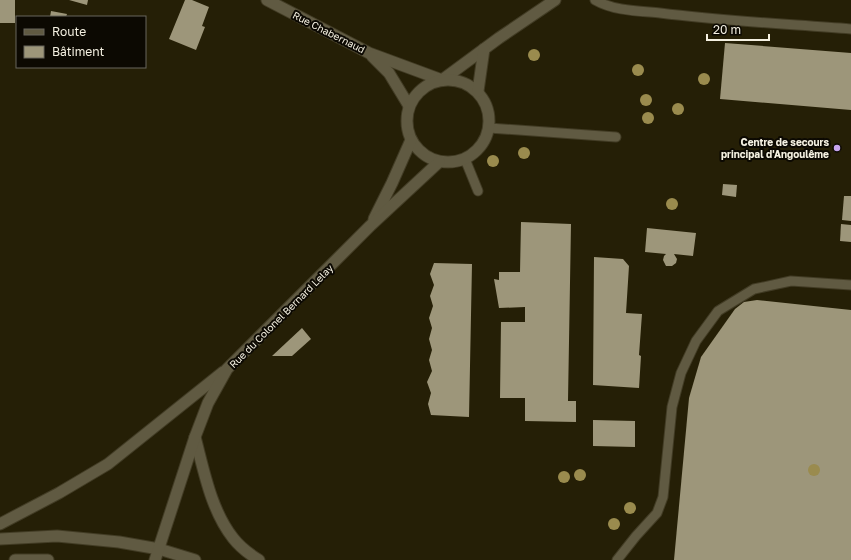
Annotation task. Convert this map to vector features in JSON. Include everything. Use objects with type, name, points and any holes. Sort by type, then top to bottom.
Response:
[{"type":"street","name":"Rue Chabernaud","points":[[267,0],[369,53]]},
{"type":"street","points":[[369,53],[442,80],[455,80],[467,84],[478,91],[485,102],[489,115],[489,128],[484,141],[476,151],[465,159],[452,162],[439,162],[428,158],[418,150],[411,140],[407,129],[406,117],[409,106],[415,96],[424,87],[442,80],[555,0]]},
{"type":"street","points":[[478,91],[484,49]]},
{"type":"street","points":[[369,53],[389,73],[409,106]]},
{"type":"street","points":[[370,226],[392,183],[411,140]]},
{"type":"street","name":"Rue du Colonel Bernard Lelay","points":[[155,560],[195,437],[208,404],[227,370],[370,226],[439,162]]},
{"type":"street","points":[[0,524],[59,493],[108,464],[227,370]]},
{"type":"street","points":[[195,437],[214,506],[233,538],[247,552],[258,560]]},
{"type":"street","points":[[0,539],[57,536],[119,542],[159,549],[195,560]]},
{"type":"street","points":[[15,560],[48,560]]},
{"type":"lane","points":[[595,0],[623,9],[676,15],[851,29]]},
{"type":"lane","points":[[489,128],[616,137]]},
{"type":"lane","points":[[465,159],[478,191]]},
{"type":"lane","points":[[618,560],[636,536],[657,514],[662,498],[672,406],[681,373],[696,341],[718,311],[754,289],[791,281],[851,285]]},
{"type":"building","points":[[0,0],[15,0],[15,23],[0,23]]},
{"type":"building","points":[[69,0],[88,0],[87,5]]},
{"type":"building","points":[[185,0],[192,0],[209,7],[202,26],[205,27],[196,50],[169,39]]},
{"type":"building","points":[[51,11],[67,14],[66,16],[50,16]]},
{"type":"building","points":[[725,43],[851,53],[851,110],[720,99]]},
{"type":"building","points":[[723,184],[737,185],[736,197],[722,195]]},
{"type":"building","points":[[844,196],[851,196],[851,221],[842,220]]},
{"type":"building","points":[[521,222],[571,224],[568,401],[576,401],[576,422],[525,421],[525,398],[500,398],[501,322],[525,322],[525,307],[499,308],[494,279],[499,280],[499,272],[520,272]]},
{"type":"building","points":[[841,224],[851,225],[851,242],[840,241]]},
{"type":"building","points":[[647,228],[696,233],[693,256],[674,254],[677,259],[676,263],[672,266],[666,266],[663,260],[666,254],[645,252]]},
{"type":"building","points":[[594,257],[623,259],[629,266],[626,313],[642,314],[639,355],[641,356],[639,388],[593,385]]},
{"type":"building","points":[[434,263],[472,264],[469,417],[431,415],[428,404],[431,393],[427,382],[432,371],[429,360],[432,350],[429,339],[432,328],[429,318],[433,306],[430,296],[434,285],[430,274]]},
{"type":"building","points":[[757,300],[851,310],[851,560],[674,560],[689,398],[701,357],[735,309],[744,302]]},
{"type":"building","points":[[302,328],[311,339],[292,356],[272,356]]},
{"type":"building","points":[[593,420],[635,421],[635,447],[593,446]]},
{"type":"place","name":"Centre de secours principal d'Angoulême","points":[[837,148]]}]
